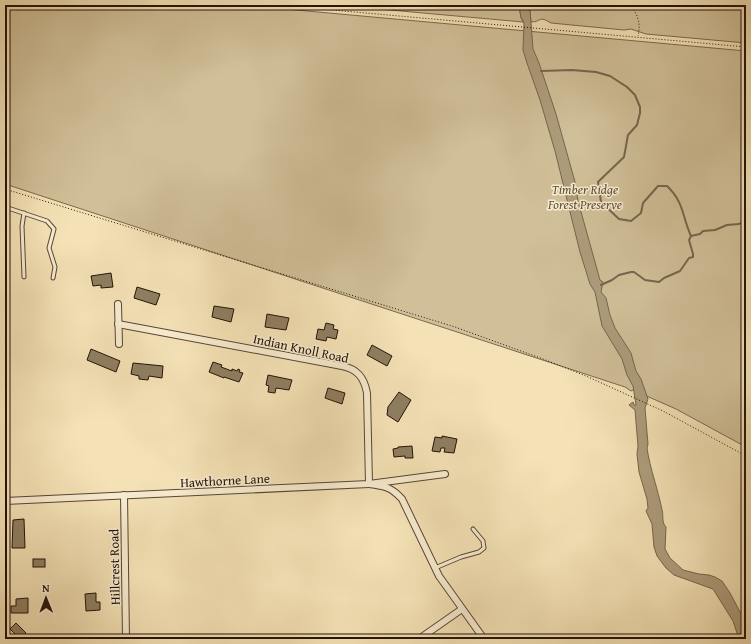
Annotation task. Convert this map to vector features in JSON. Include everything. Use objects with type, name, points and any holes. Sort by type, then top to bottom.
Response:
[{"type":"street","points":[[118,304],[119,344]]},
{"type":"street","name":"Indian Knoll Road","points":[[118,324],[342,366],[358,372],[366,386],[367,392],[369,484]]},
{"type":"street","name":"Hawthorne Lane","points":[[5,501],[369,484],[445,474]]},
{"type":"street","points":[[369,484],[384,486],[394,491],[402,499],[444,584],[484,639]]},
{"type":"street","name":"Hillcrest Road","points":[[124,495],[126,639]]},
{"type":"street","points":[[420,639],[462,610]]},
{"type":"lane","points":[[5,207],[46,221],[54,229],[49,248],[55,267],[53,278]]},
{"type":"lane","points":[[24,213],[22,226],[24,277]]},
{"type":"lane","points":[[435,568],[461,557],[479,552],[484,548],[483,541],[473,528]]},
{"type":"path","points":[[276,5],[746,47]]},
{"type":"path","points":[[630,5],[638,17],[638,37]]},
{"type":"path","points":[[5,189],[456,327],[558,364],[635,398],[746,456]]},
{"type":"green space","name":"Timber Ridge Forest Preserve","points":[[5,5],[241,5],[746,51],[746,447],[676,409],[633,390],[631,391],[625,387],[5,184]]},
{"type":"green space","points":[[334,5],[519,5],[523,22]]},
{"type":"green space","points":[[527,5],[746,5],[746,43],[646,34],[631,29],[624,30],[551,23],[544,19],[531,22],[530,11],[528,10]]},
{"type":"shaded area","points":[[519,5],[527,5],[528,10],[530,10],[533,49],[556,114],[600,280],[603,282],[601,292],[606,298],[615,328],[631,353],[636,371],[641,379],[648,399],[645,408],[647,448],[666,527],[665,549],[670,558],[683,570],[709,575],[722,581],[746,623],[746,639],[739,639],[733,621],[713,589],[674,575],[666,568],[657,556],[654,547],[652,524],[646,511],[648,508],[647,499],[639,472],[635,410],[629,405],[633,402],[634,405],[636,405],[633,386],[627,375],[622,359],[602,326],[595,292],[590,284],[580,252],[555,151],[523,50],[524,24],[521,18]]},
{"type":"building","points":[[111,273],[113,287],[101,288],[101,285],[93,286],[91,276]]},
{"type":"building","points":[[137,287],[160,294],[156,305],[134,298]]},
{"type":"building","points":[[214,306],[234,309],[231,322],[212,317]]},
{"type":"building","points":[[267,314],[289,318],[286,330],[265,327]]},
{"type":"building","points":[[326,323],[334,325],[333,329],[338,330],[336,339],[327,337],[326,341],[316,339],[318,329],[324,330]]},
{"type":"building","points":[[372,345],[392,356],[387,366],[367,355]]},
{"type":"building","points":[[91,349],[120,361],[116,372],[87,360]]},
{"type":"building","points":[[213,362],[232,371],[232,369],[237,371],[238,369],[240,370],[239,372],[243,373],[239,382],[209,372]]},
{"type":"building","points":[[133,363],[163,366],[162,378],[149,376],[148,380],[139,379],[139,376],[131,374]]},
{"type":"building","points":[[268,375],[292,380],[289,390],[276,388],[275,393],[268,392],[269,386],[266,385]]},
{"type":"building","points":[[328,388],[345,393],[342,404],[325,398]]},
{"type":"building","points":[[399,392],[411,400],[398,422],[387,415],[388,407]]},
{"type":"building","points":[[442,436],[457,439],[454,453],[444,452],[445,448],[441,448],[440,452],[432,451],[435,437],[442,438]]},
{"type":"building","points":[[412,446],[413,458],[405,458],[405,456],[394,457],[393,449]]},
{"type":"building","points":[[24,519],[25,548],[12,548],[13,520]]},
{"type":"building","points":[[33,559],[45,559],[45,567],[33,567]]},
{"type":"building","points":[[96,593],[96,602],[100,602],[100,610],[86,611],[85,594]]},
{"type":"building","points":[[28,598],[28,613],[11,613],[11,606],[16,606],[16,599]]},
{"type":"building","points":[[16,623],[26,633],[20,639],[10,629]]},
{"type":"waterway","points":[[541,71],[572,70],[596,72],[610,76],[627,87],[635,95],[640,107],[637,125],[628,135],[624,157],[598,182],[601,202],[619,219],[631,221],[641,213],[643,203],[658,186],[667,186],[673,192],[680,204],[691,236]]},
{"type":"waterway","points":[[601,285],[619,275],[631,272],[634,272],[645,280],[659,282],[664,278],[680,271],[689,258],[693,257],[689,240],[691,236],[700,234],[703,231],[715,230],[727,225],[739,224],[746,220]]}]
